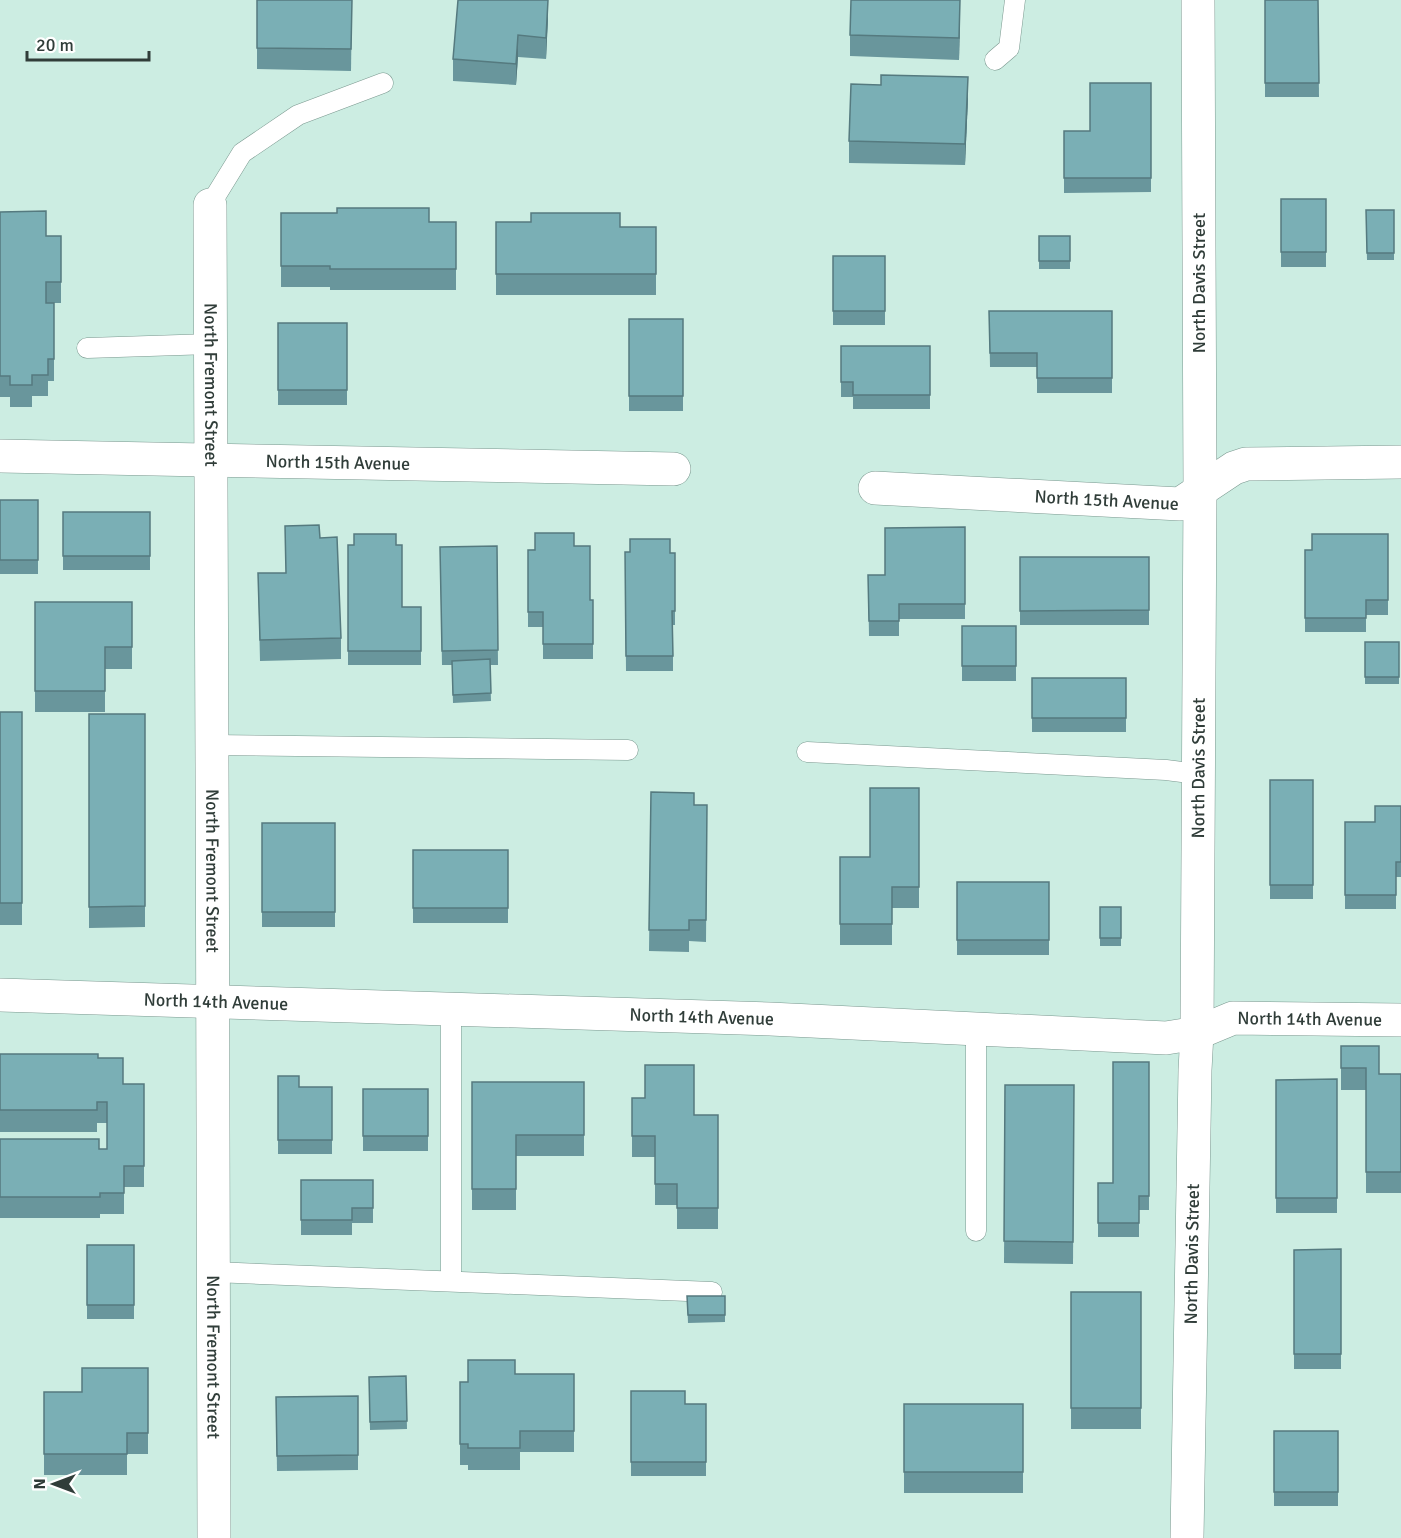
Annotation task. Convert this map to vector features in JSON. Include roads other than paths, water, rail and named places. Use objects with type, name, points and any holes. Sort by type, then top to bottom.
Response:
[{"type":"street","name":"North Davis Street","points":[[1187,1538],[1197,1033],[1200,491],[1198,0]]},
{"type":"street","name":"North Fremont Street","points":[[210,205],[213,460],[214,1538]]},
{"type":"street","name":"North 15th Avenue","points":[[0,456],[674,469]]},
{"type":"street","name":"North 15th Avenue","points":[[875,488],[1180,504],[1234,468],[1246,464],[1401,462]]},
{"type":"street","name":"North 14th Avenue","points":[[0,995],[770,1019],[1166,1038],[1197,1033],[1233,1018],[1401,1020]]},
{"type":"lane","points":[[995,60],[1009,48],[1015,0]]},
{"type":"lane","points":[[210,205],[242,153],[298,115],[383,83]]},
{"type":"lane","points":[[87,348],[211,344]]},
{"type":"lane","points":[[212,745],[628,750]]},
{"type":"lane","points":[[807,752],[1166,770],[1198,774]]},
{"type":"lane","points":[[451,1010],[451,1281]]},
{"type":"lane","points":[[976,1029],[976,1231]]},
{"type":"lane","points":[[213,1272],[712,1292]]}]
